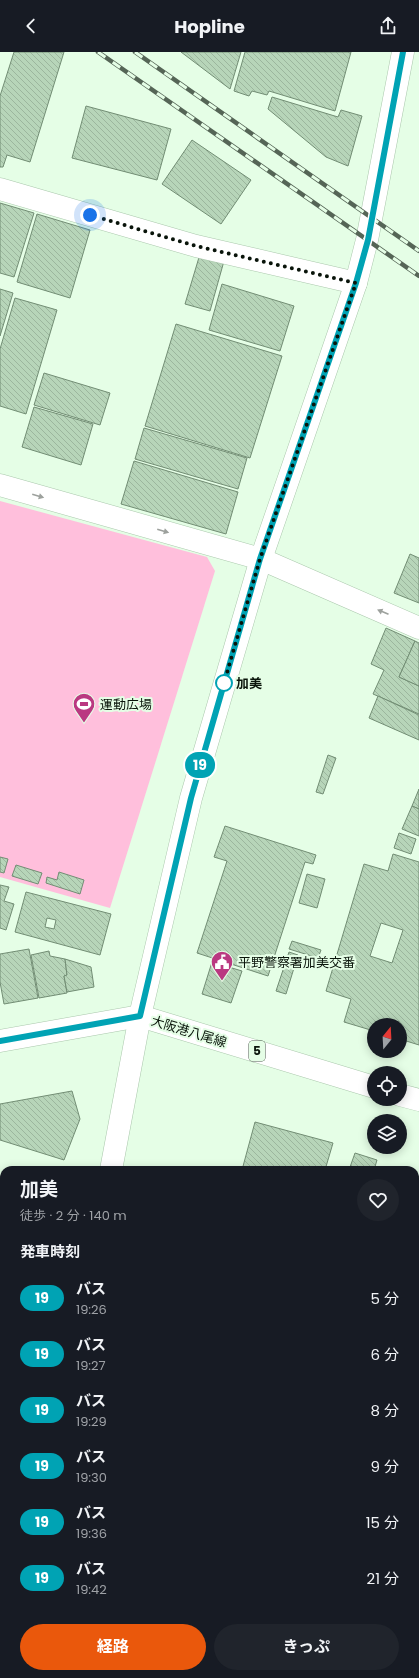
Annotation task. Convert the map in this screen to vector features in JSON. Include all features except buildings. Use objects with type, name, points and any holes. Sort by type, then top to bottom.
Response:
[{"type":"street","points":[[112,1166],[140,1016],[191,798],[260,559],[356,283],[368,240],[403,52]]},
{"type":"street","points":[[0,189],[196,246],[356,283]]},
{"type":"street","points":[[0,485],[260,559],[419,628]]},
{"type":"street","name":"大阪港八尾線","points":[[0,1041],[140,1016],[367,1085]]},
{"type":"street","points":[[407,1097],[419,1100]]},
{"type":"green space","name":"運動広場","points":[[0,501],[207,557],[215,571],[110,908],[0,877]]},
{"type":"railway","points":[[98,52],[419,276]]},
{"type":"railway","points":[[135,52],[419,251]]},
{"type":"bus line","name":"19","points":[[0,1041],[140,1016],[191,798],[260,559],[356,283],[368,240],[403,52]]},
{"type":"place","name":"加美","points":[[224,683]]},
{"type":"place","name":"運動広場","points":[[84,724]]},
{"type":"place","name":"平野警察署加美交番","points":[[222,982]]},
{"type":"route","points":[[90,215],[196,246],[356,283],[260,559],[224,683]]}]
